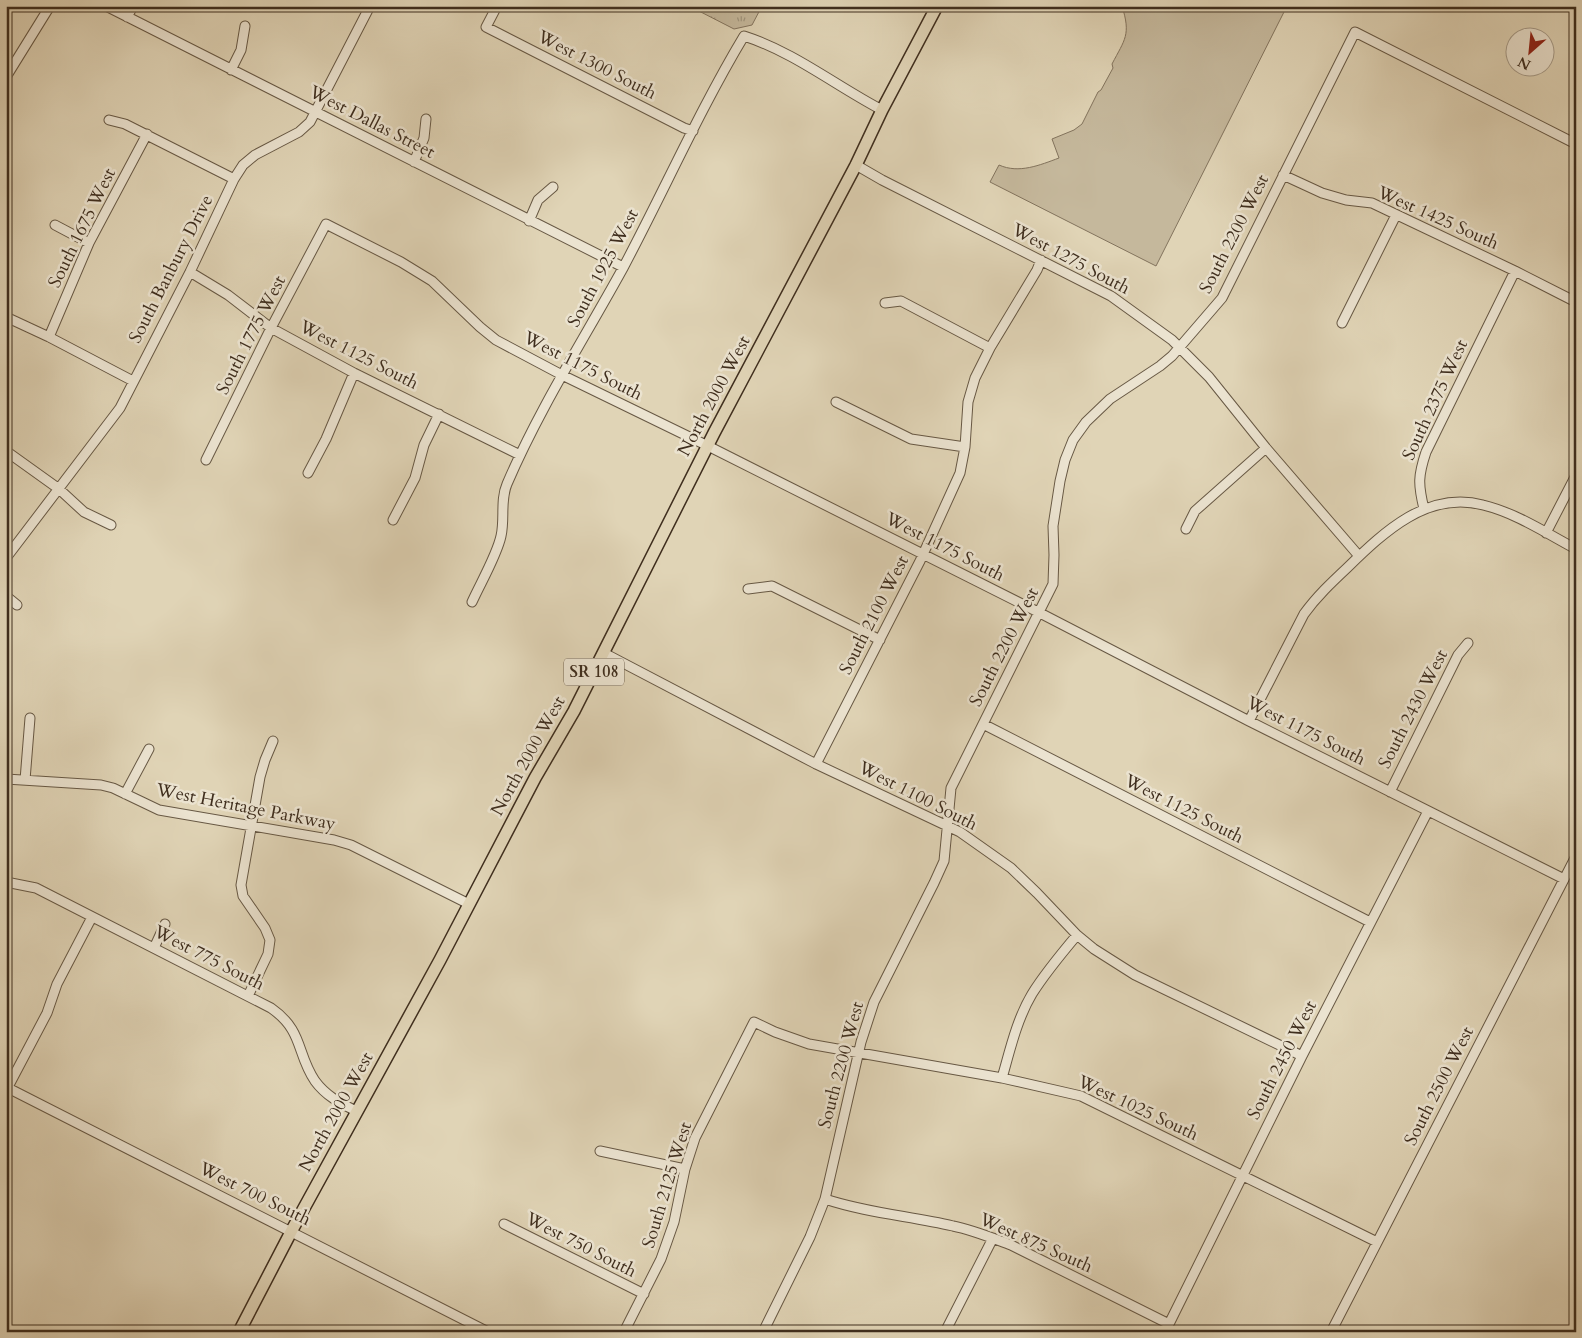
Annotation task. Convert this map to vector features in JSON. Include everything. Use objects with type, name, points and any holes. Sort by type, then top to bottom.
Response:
[{"type":"main road","name":"North 2000 West","points":[[239,1332],[356,1111],[440,960],[535,778],[574,711],[708,446],[856,165],[936,6]]},
{"type":"street","points":[[7,78],[50,6]]},
{"type":"street","name":"West Dallas Street","points":[[106,6],[623,267]]},
{"type":"street","points":[[127,17],[133,6]]},
{"type":"street","name":"South Banbury Drive","points":[[6,558],[120,408],[190,272],[234,178],[243,165],[255,155],[299,132],[310,122],[370,6]]},
{"type":"street","name":"West 1300 South","points":[[497,6],[486,27],[684,128],[693,130]]},
{"type":"street","points":[[231,70],[241,50],[245,26]]},
{"type":"street","name":"South 2200 West","points":[[763,1332],[810,1237],[825,1200],[858,1054],[874,1002],[944,861],[952,788],[1053,584],[1053,526],[1063,467],[1074,440],[1086,422],[1110,398],[1160,366],[1180,348],[1222,298],[1355,32],[1576,144]]},
{"type":"street","name":"South 1925 West","points":[[472,602],[501,539],[504,524],[503,502],[505,487],[520,455],[562,375],[623,267],[693,130],[744,36],[822,74],[882,110]]},
{"type":"street","points":[[414,162],[424,138],[426,119]]},
{"type":"street","points":[[109,120],[125,124],[147,134],[234,178]]},
{"type":"street","name":"South 1675 West","points":[[49,337],[89,243],[147,134]]},
{"type":"street","name":"West 1275 South","points":[[856,165],[1111,296],[1172,340],[1209,378],[1266,448],[1359,556]]},
{"type":"street","name":"West 1425 South","points":[[1283,175],[1322,193],[1346,200],[1372,204],[1515,271],[1576,302]]},
{"type":"street","points":[[529,221],[538,200],[553,187]]},
{"type":"street","points":[[1342,323],[1396,215]]},
{"type":"street","name":"West 1175 South","points":[[326,224],[401,262],[432,281],[496,340],[562,375],[708,446],[1564,879]]},
{"type":"street","name":"South 1775 West","points":[[206,460],[271,328],[326,224]]},
{"type":"street","points":[[55,225],[89,243]]},
{"type":"street","name":"South 2100 West","points":[[816,764],[880,640],[960,473],[965,447],[968,402],[975,378],[990,348],[1037,270],[1041,260]]},
{"type":"street","name":"South 2375 West","points":[[1424,508],[1420,492],[1419,473],[1426,452],[1515,271]]},
{"type":"street","name":"West 1125 South","points":[[190,272],[228,295],[271,328],[354,373],[520,455]]},
{"type":"street","points":[[886,303],[901,301],[990,348]]},
{"type":"street","points":[[6,317],[133,381]]},
{"type":"street","points":[[308,473],[326,439],[354,373]]},
{"type":"street","points":[[836,402],[911,439],[965,447]]},
{"type":"street","points":[[393,520],[415,478],[424,444],[439,414]]},
{"type":"street","points":[[1186,529],[1195,511],[1266,448]]},
{"type":"street","points":[[6,451],[59,489],[84,512],[111,525]]},
{"type":"street","points":[[1546,533],[1576,475]]},
{"type":"street","points":[[1249,721],[1304,614],[1316,598],[1382,536],[1407,517],[1424,508],[1452,502],[1482,504],[1507,513],[1576,548]]},
{"type":"street","points":[[748,589],[772,586],[880,640]]},
{"type":"street","points":[[6,596],[17,604]]},
{"type":"street","name":"South 2430 West","points":[[1390,792],[1458,655],[1468,643]]},
{"type":"street","name":"West 1100 South","points":[[604,653],[816,764],[960,832],[1011,868],[1094,950],[1135,975],[1302,1056]]},
{"type":"street","points":[[25,780],[30,718]]},
{"type":"street","name":"West 1125 South","points":[[983,724],[1370,922]]},
{"type":"street","points":[[248,996],[270,947],[268,934],[243,896],[241,890],[242,879],[260,777],[264,760],[273,741]]},
{"type":"street","points":[[124,794],[149,749]]},
{"type":"street","name":"West Heritage Parkway","points":[[6,779],[101,785],[159,810],[325,838],[351,846],[469,904]]},
{"type":"street","name":"South 2450 West","points":[[1169,1324],[1302,1056],[1428,811]]},
{"type":"street","name":"South 2500 West","points":[[1331,1332],[1576,856]]},
{"type":"street","name":"West 775 South","points":[[6,882],[36,888],[271,1008],[286,1019],[295,1033],[315,1080],[337,1101],[356,1111]]},
{"type":"street","points":[[7,1087],[47,1014],[57,984],[92,917]]},
{"type":"street","points":[[154,948],[165,924]]},
{"type":"street","points":[[1002,1078],[1016,1030],[1031,995],[1077,935]]},
{"type":"street","name":"West 1025 South","points":[[754,1022],[809,1044],[1002,1078],[1081,1096],[1377,1242]]},
{"type":"street","name":"South 2125 West","points":[[624,1332],[661,1259],[674,1222],[684,1169],[695,1138],[754,1022]]},
{"type":"street","name":"West 700 South","points":[[7,1087],[242,1208],[292,1230],[488,1332]]},
{"type":"street","points":[[600,1151],[684,1169]]},
{"type":"street","name":"West 875 South","points":[[825,1200],[953,1226],[993,1238],[1011,1245],[1169,1324]]},
{"type":"street","name":"West 750 South","points":[[504,1224],[644,1294]]},
{"type":"street","points":[[945,1332],[993,1238]]},
{"type":"green space","points":[[696,6],[762,6],[752,25],[734,29],[695,9]]},
{"type":"green space","points":[[1122,6],[1287,6],[1156,266],[990,182],[999,165],[1007,168],[1022,169],[1059,158],[1052,139],[1074,130],[1082,124],[1113,68],[1112,64],[1123,42],[1126,31]]}]
